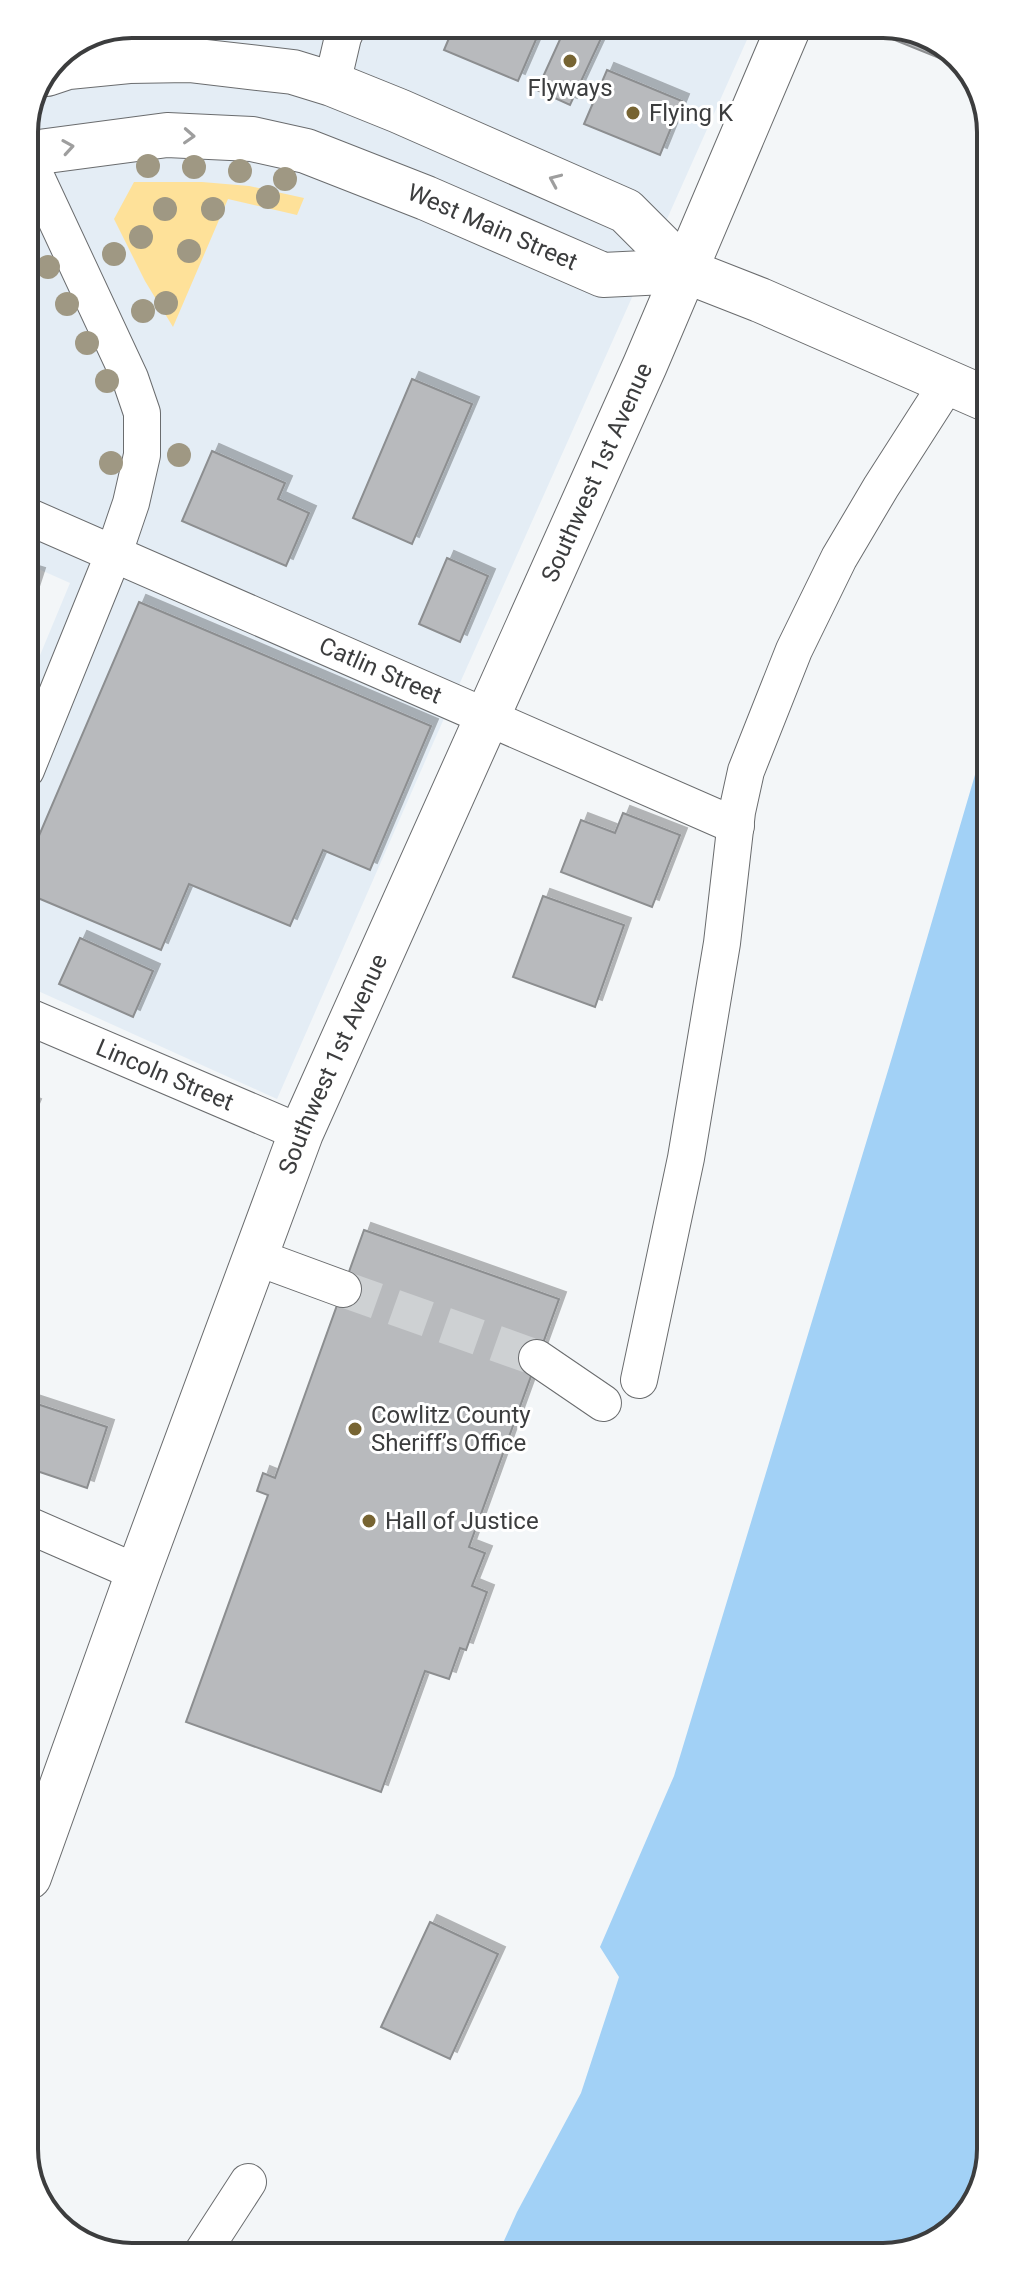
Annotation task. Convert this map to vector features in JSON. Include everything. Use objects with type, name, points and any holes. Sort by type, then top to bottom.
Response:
[{"type":"main road","name":"Southwest 1st Avenue","points":[[38,1852],[301,1133],[686,271],[784,38]]},
{"type":"main road","points":[[63,69],[129,43],[189,60],[293,72],[332,84],[626,211],[686,271]]},
{"type":"main road","name":"West Main Street","points":[[38,151],[167,135],[252,139],[306,151],[603,275],[686,271],[760,300],[973,394]]},
{"type":"street","points":[[332,84],[343,38]]},
{"type":"street","points":[[38,181],[130,378],[142,413],[142,455],[130,509],[38,740]]},
{"type":"street","points":[[639,1380],[686,1158],[722,943],[746,771],[794,650],[839,558],[881,487],[973,394]]},
{"type":"street","name":"Catlin Street","points":[[38,521],[736,826]]},
{"type":"street","name":"Lincoln Street","points":[[38,1021],[301,1133]]},
{"type":"street","points":[[256,1257],[343,1289]]},
{"type":"street","points":[[537,1358],[603,1403]]},
{"type":"street","points":[[38,1529],[138,1573]]},
{"type":"street","points":[[208,2243],[248,2182]]},
{"type":"shaded area","points":[[132,38],[748,38],[277,1099],[38,991],[38,660],[70,583],[38,569],[38,126],[48,90],[70,61],[102,43]]},
{"type":"shaded area","points":[[134,182],[249,186],[304,198],[297,215],[228,199],[173,327],[145,281],[114,219]]},
{"type":"water","points":[[977,768],[977,2149],[972,2179],[958,2206],[940,2224],[901,2241],[503,2243],[581,2093],[619,1977],[600,1947],[674,1776]]},
{"type":"building","points":[[449,38],[537,38],[518,81],[444,50]]},
{"type":"building","name":"Flyways","points":[[561,38],[601,38],[570,105],[537,90]]},
{"type":"building","points":[[890,38],[913,43],[943,59]]},
{"type":"building","name":"Flying K","points":[[607,70],[682,101],[660,155],[584,124]]},
{"type":"building","points":[[412,379],[472,404],[412,544],[353,518]]},
{"type":"building","points":[[212,451],[285,483],[278,499],[309,513],[286,566],[182,521]]},
{"type":"building","points":[[447,558],[488,576],[460,642],[419,624]]},
{"type":"building","points":[[139,602],[431,726],[370,870],[323,850],[290,926],[189,884],[161,950],[38,898],[38,838]]},
{"type":"building","points":[[623,813],[680,835],[652,907],[561,872],[581,820],[615,833]]},
{"type":"building","points":[[543,896],[624,925],[595,1007],[513,977]]},
{"type":"building","points":[[80,938],[153,971],[133,1017],[59,984]]},
{"type":"building","name":"Hall of Justice","points":[[364,1230],[559,1299],[469,1547],[485,1553],[472,1586],[487,1592],[466,1650],[460,1648],[449,1679],[425,1671],[381,1792],[186,1722],[268,1495],[257,1491],[263,1473],[275,1478]]},
{"type":"building","points":[[38,1404],[107,1427],[87,1488],[38,1471]]},
{"type":"building","points":[[430,1922],[498,1954],[450,2059],[381,2027]]},
{"type":"tunnel","points":[[343,1289],[537,1358]]},
{"type":"place","name":"Flyways","points":[[570,61]]},
{"type":"place","name":"Flying K","points":[[633,113]]},
{"type":"place","name":"Cowlitz County Sheriff’s Office","points":[[355,1429]]},
{"type":"place","name":"Hall of Justice","points":[[369,1521]]}]
